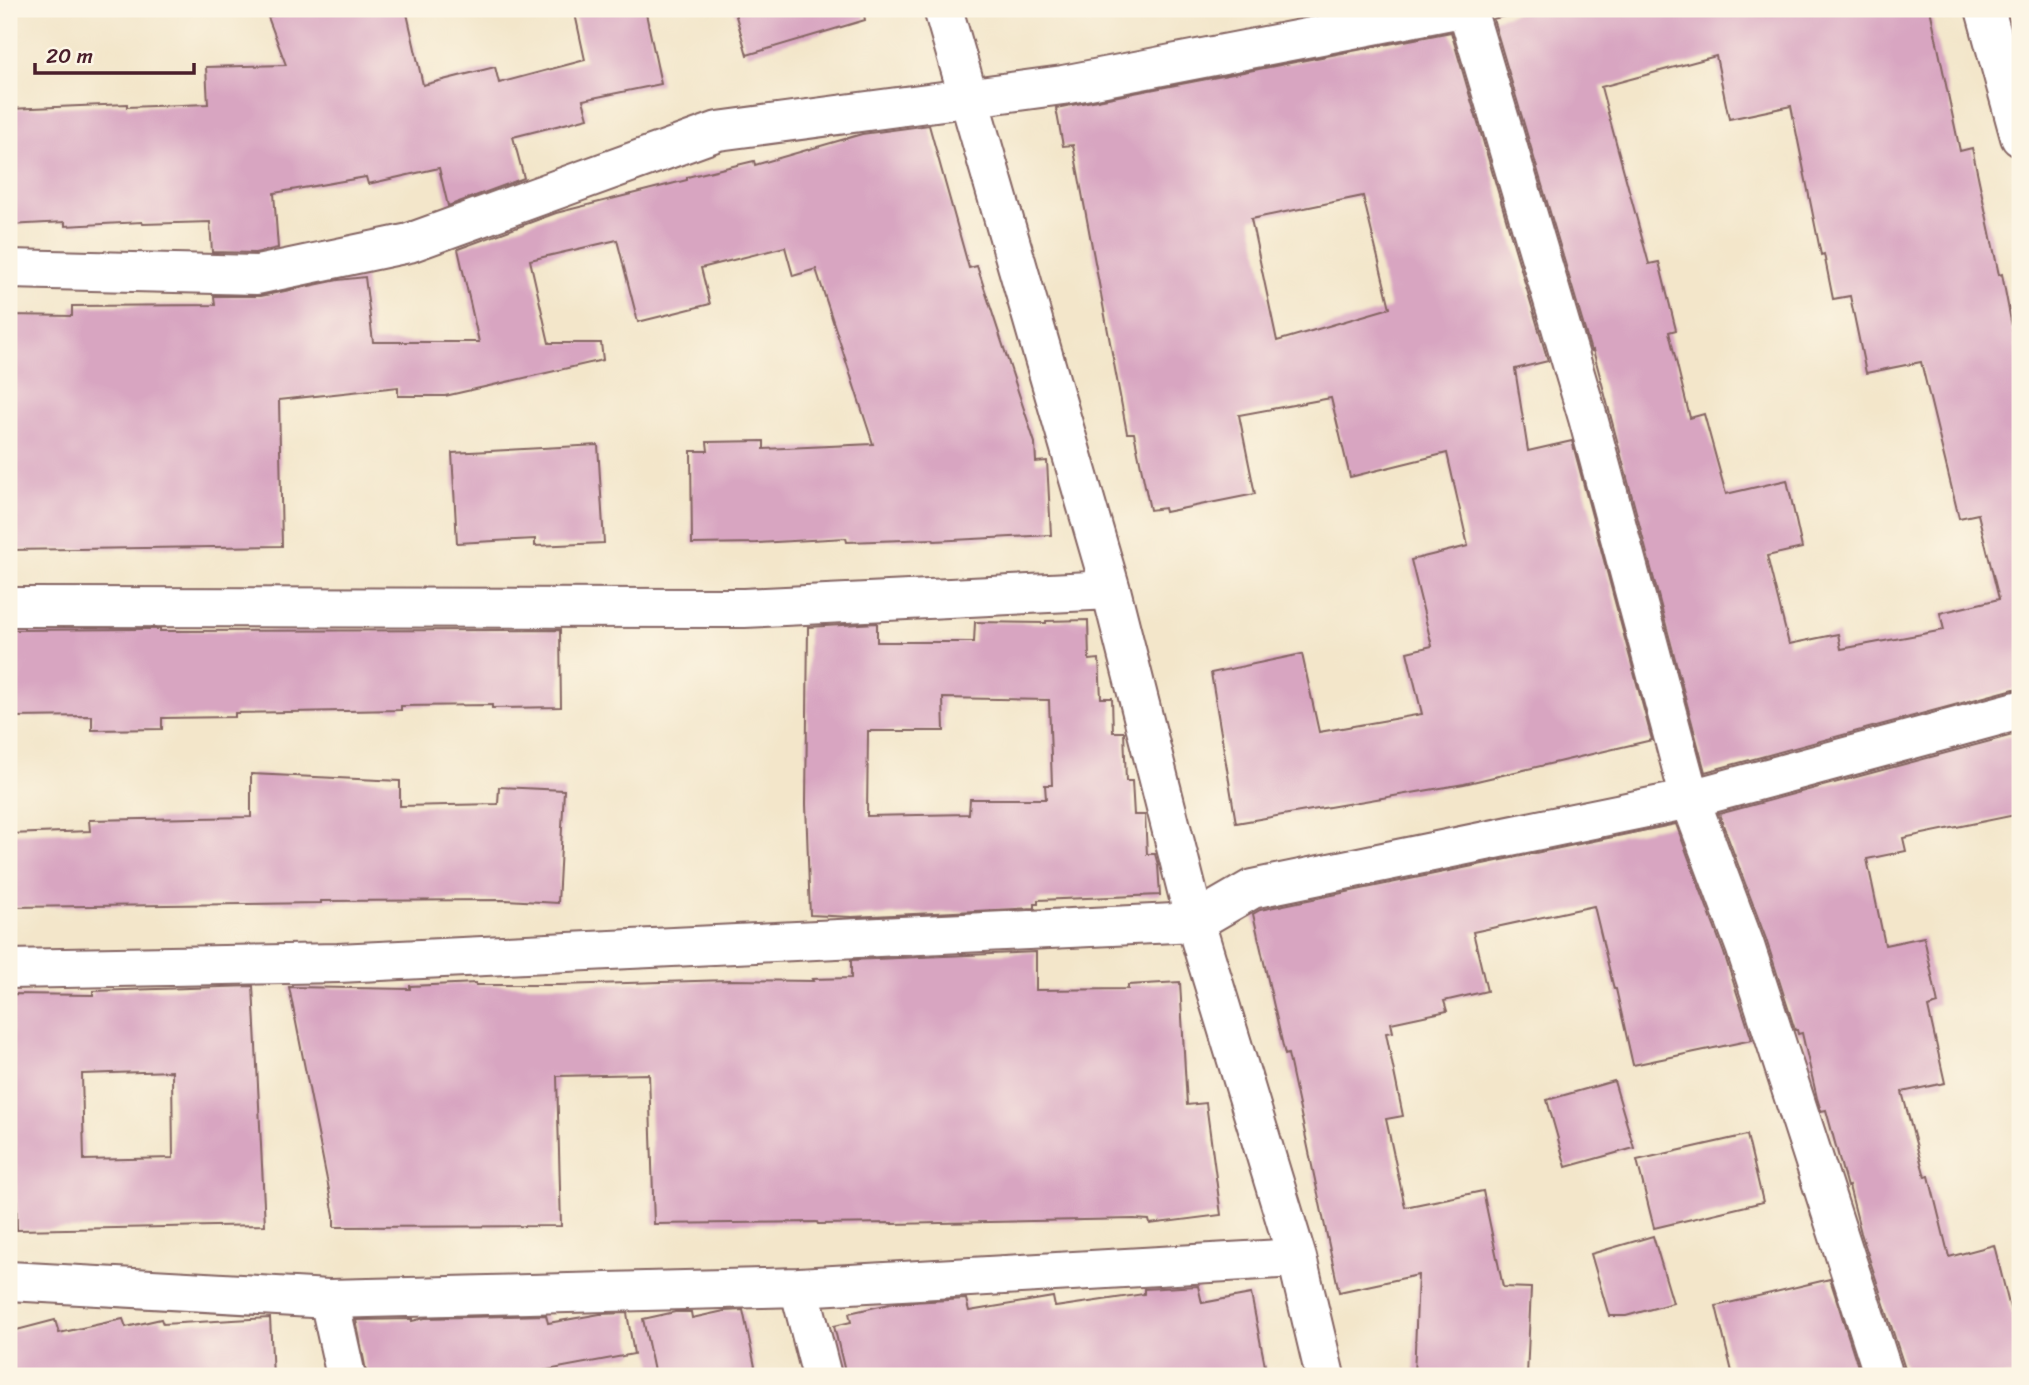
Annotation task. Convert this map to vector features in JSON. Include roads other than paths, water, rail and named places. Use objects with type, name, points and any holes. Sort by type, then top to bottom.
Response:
[{"type":"street","points":[[943,9],[1111,590],[1195,922],[1297,1258],[1325,1376]]},
{"type":"street","points":[[9,269],[257,275],[409,243],[718,131],[1063,85],[1456,9]]},
{"type":"street","points":[[1467,9],[1588,418],[1690,800],[1745,946],[1884,1376]]},
{"type":"street","points":[[1985,9],[2020,137]]},
{"type":"street","points":[[9,607],[744,608],[1111,590]]},
{"type":"street","points":[[9,969],[338,963],[1195,922],[1252,889],[1690,800],[2020,710]]},
{"type":"street","points":[[9,1281],[329,1299],[799,1287],[1297,1258]]},
{"type":"street","points":[[799,1287],[822,1376]]},
{"type":"street","points":[[329,1299],[346,1376]]}]
